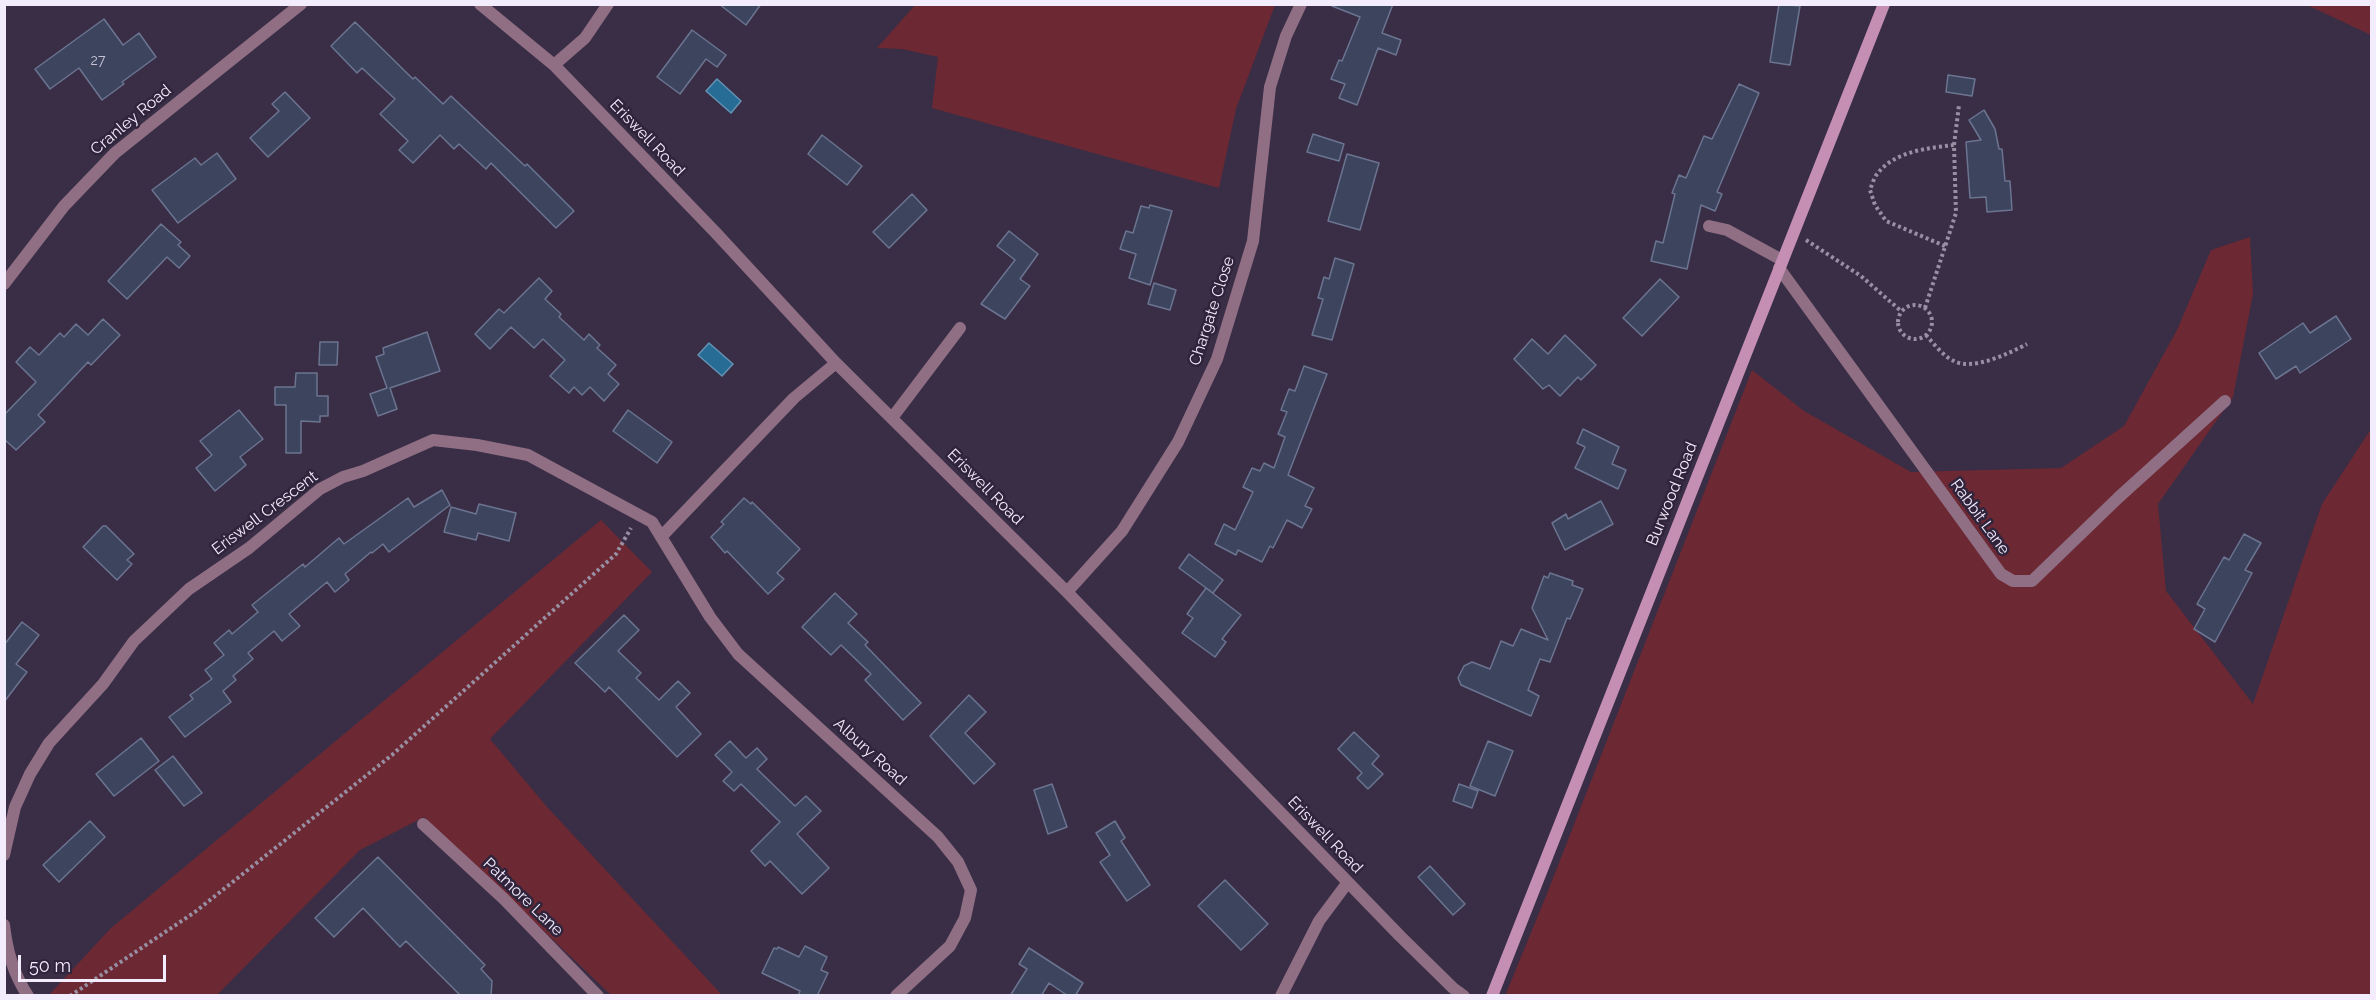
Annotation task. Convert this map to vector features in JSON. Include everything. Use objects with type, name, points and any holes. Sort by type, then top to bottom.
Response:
[{"type":"street","name":"Cranley Road","points":[[4,284],[64,206],[115,153],[302,4]]},
{"type":"street","name":"Eriswell Road","points":[[480,4],[554,65],[716,233],[836,363],[1067,592],[1400,936],[1464,996]]},
{"type":"street","points":[[554,65],[585,38],[608,4]]},
{"type":"street","name":"Chargate Close","points":[[1067,592],[1128,521],[1178,442],[1217,359],[1253,241],[1270,87],[1286,36],[1301,4]]},
{"type":"street","name":"Burwood Road","points":[[1492,996],[1884,4]]},
{"type":"street","points":[[1709,226],[1726,230],[1781,264]]},
{"type":"street","name":"Rabbit Lane","points":[[1781,264],[2001,574],[2013,581],[2032,581],[2119,497],[2225,401]]},
{"type":"street","points":[[892,418],[960,328]]},
{"type":"street","points":[[661,537],[794,398],[836,363]]},
{"type":"street","name":"Eriswell Crescent","points":[[4,855],[15,807],[35,766],[49,743],[103,684],[134,641],[189,589],[249,548],[320,489],[343,477],[363,471],[433,440],[477,445],[528,455],[652,522],[661,537]]},
{"type":"street","name":"Albury Road","points":[[661,537],[710,618],[738,654],[938,837],[958,862],[971,890],[965,918],[950,946],[896,996]]},
{"type":"street","name":"Patmore Lane","points":[[423,824],[504,899],[598,996]]},
{"type":"street","points":[[1281,996],[1324,914],[1348,882]]},
{"type":"street","points":[[4,925],[8,953],[18,981],[28,996]]},
{"type":"path","points":[[1925,308],[1956,213],[1954,145],[1959,105]]},
{"type":"path","points":[[1945,246],[1886,221],[1875,205],[1870,190],[1878,173],[1898,158],[1924,148],[1954,145]]},
{"type":"path","points":[[1792,234],[1810,241],[1861,276],[1901,311]]},
{"type":"path","points":[[1911,305],[1925,308],[1932,318],[1932,324],[1926,335],[1915,339],[1903,335],[1897,321],[1901,311],[1911,305]]},
{"type":"path","points":[[1926,335],[1936,347],[1956,363],[1982,362],[1999,358],[2027,344]]},
{"type":"path","points":[[70,996],[195,912],[392,755],[616,554],[639,514]]},
{"type":"shaded area","points":[[916,4],[1275,5],[1236,109],[1219,188],[932,108],[938,57],[902,49],[877,48]]},
{"type":"shaded area","points":[[2307,5],[2371,5],[2371,35]]},
{"type":"shaded area","points":[[2250,237],[2253,294],[2233,397],[2158,504],[2166,591],[2253,704],[2322,504],[2371,429],[2371,995],[1505,996],[1752,370],[1804,411],[1911,472],[2061,468],[2124,426],[2177,330],[2211,250]]},
{"type":"shaded area","points":[[601,520],[652,572],[490,739],[548,808],[722,995],[611,995],[424,817],[360,850],[217,995],[48,996],[110,929]]},
{"type":"water","points":[[717,79],[741,101],[731,113],[706,91]]},
{"type":"water","points":[[709,343],[733,364],[722,376],[698,355]]},
{"type":"building","points":[[719,4],[761,4],[746,25]]},
{"type":"building","points":[[1332,4],[1393,4],[1382,33],[1401,40],[1396,55],[1378,48],[1357,105],[1339,98],[1345,84],[1331,79],[1339,60],[1342,61],[1360,17],[1332,6]]},
{"type":"building","points":[[1779,4],[1800,6],[1790,65],[1770,62]]},
{"type":"building","points":[[104,19],[123,45],[139,33],[156,57],[102,100],[79,68],[50,89],[35,69]]},
{"type":"building","points":[[355,22],[413,79],[415,77],[443,104],[451,96],[525,166],[527,164],[574,211],[556,228],[491,163],[486,169],[459,144],[454,149],[440,135],[413,163],[399,150],[408,141],[380,114],[395,99],[362,68],[357,73],[331,46]]},
{"type":"building","points":[[692,30],[726,55],[717,67],[706,59],[680,94],[657,77]]},
{"type":"building","points":[[1948,75],[1975,79],[1972,96],[1946,92]]},
{"type":"building","points":[[1739,84],[1759,93],[1717,192],[1722,194],[1715,211],[1701,205],[1687,269],[1651,261],[1656,241],[1663,243],[1675,194],[1672,193],[1679,175],[1686,178],[1704,136],[1712,139]]},
{"type":"building","points":[[285,92],[310,118],[268,157],[250,138],[279,111],[272,104]]},
{"type":"building","points":[[1984,110],[1995,129],[1999,149],[2002,149],[2005,181],[2010,181],[2012,210],[1987,212],[1986,197],[1970,198],[1966,142],[1981,140],[1969,120]]},
{"type":"building","points":[[1313,134],[1344,144],[1339,161],[1307,152]]},
{"type":"building","points":[[822,135],[862,166],[847,185],[808,154]]},
{"type":"building","points":[[217,153],[236,179],[178,223],[152,190],[195,158],[201,165]]},
{"type":"building","points":[[1347,154],[1379,163],[1360,230],[1328,221]]},
{"type":"building","points":[[912,194],[927,210],[889,248],[873,232]]},
{"type":"building","points":[[1150,205],[1172,211],[1150,285],[1129,278],[1136,254],[1120,249],[1126,231],[1133,233],[1141,206],[1149,208]]},
{"type":"building","points":[[161,224],[181,242],[178,245],[190,256],[179,268],[167,257],[127,299],[108,281]]},
{"type":"building","points":[[1009,231],[1038,254],[1020,279],[1030,286],[1005,319],[981,304],[1015,260],[997,246]]},
{"type":"building","points":[[1335,258],[1354,264],[1332,340],[1312,335],[1323,299],[1318,298],[1324,277],[1329,279]]},
{"type":"building","points":[[539,278],[552,291],[545,299],[561,314],[559,317],[584,340],[589,334],[600,345],[597,348],[616,365],[608,374],[619,384],[604,401],[590,387],[582,395],[574,387],[569,393],[550,376],[565,360],[543,339],[534,348],[511,327],[490,349],[475,334],[499,309],[504,313]]},
{"type":"building","points":[[1660,279],[1679,297],[1642,336],[1623,318]]},
{"type":"building","points":[[1154,283],[1176,290],[1170,310],[1148,304]]},
{"type":"building","points":[[2336,316],[2351,339],[2300,373],[2296,366],[2276,379],[2259,353],[2303,323],[2310,333]]},
{"type":"building","points":[[103,319],[120,335],[91,365],[88,362],[38,415],[45,422],[16,450],[4,439],[4,415],[36,382],[16,362],[30,347],[39,355],[60,333],[64,337],[76,324],[88,335]]},
{"type":"building","points":[[427,332],[440,371],[390,388],[397,409],[378,416],[370,394],[387,388],[376,357],[384,354],[383,348]]},
{"type":"building","points":[[1565,335],[1596,365],[1581,380],[1578,377],[1560,396],[1549,385],[1543,389],[1514,359],[1532,339],[1548,354]]},
{"type":"building","points":[[320,342],[338,342],[337,365],[319,365]]},
{"type":"building","points":[[1304,366],[1327,374],[1288,475],[1314,488],[1305,506],[1312,509],[1302,528],[1287,520],[1273,548],[1270,546],[1262,562],[1238,550],[1236,555],[1215,544],[1224,524],[1235,530],[1253,492],[1243,487],[1252,468],[1260,471],[1264,463],[1274,468],[1285,437],[1278,434],[1287,412],[1281,410],[1289,389],[1295,391]]},
{"type":"building","points":[[296,373],[317,373],[317,396],[328,396],[328,416],[320,416],[320,422],[301,421],[301,453],[286,453],[286,405],[275,405],[275,387],[295,387]]},
{"type":"building","points":[[239,410],[263,439],[240,457],[246,465],[215,491],[196,468],[212,455],[200,441]]},
{"type":"building","points":[[628,410],[672,442],[657,463],[613,431]]},
{"type":"building","points":[[1583,429],[1619,447],[1612,464],[1626,470],[1618,489],[1575,468],[1585,447],[1577,443]]},
{"type":"building","points":[[442,490],[450,505],[389,552],[383,544],[371,552],[345,574],[349,580],[335,592],[327,582],[289,614],[300,626],[282,641],[274,631],[248,653],[253,659],[233,676],[236,680],[223,691],[231,702],[185,737],[169,717],[193,699],[190,695],[212,679],[205,670],[224,655],[214,643],[229,630],[232,634],[258,612],[252,605],[303,564],[305,567],[339,538],[344,544],[408,498],[414,507]]},
{"type":"building","points":[[744,498],[751,504],[752,502],[800,549],[777,573],[784,579],[768,594],[711,537],[724,524],[721,522]]},
{"type":"building","points":[[1601,501],[1613,524],[1565,550],[1552,523],[1566,514],[1568,519]]},
{"type":"building","points":[[479,504],[516,513],[509,541],[478,533],[476,540],[444,532],[451,507],[476,514]]},
{"type":"building","points":[[103,526],[106,526],[134,554],[127,560],[132,564],[117,580],[83,547]]},
{"type":"building","points":[[2244,534],[2261,543],[2245,570],[2252,573],[2215,642],[2194,629],[2205,609],[2197,604],[2224,557],[2229,560]]},
{"type":"building","points":[[1189,554],[1223,580],[1213,593],[1179,568]]},
{"type":"building","points":[[1550,573],[1573,581],[1572,585],[1583,589],[1570,619],[1567,618],[1550,662],[1540,659],[1528,690],[1539,696],[1531,716],[1461,685],[1458,678],[1464,666],[1472,662],[1490,669],[1501,641],[1513,646],[1521,629],[1548,640],[1532,608],[1544,576],[1548,578]]},
{"type":"building","points":[[1206,588],[1241,615],[1222,639],[1226,642],[1215,657],[1182,633],[1193,618],[1187,614]]},
{"type":"building","points":[[835,593],[857,614],[848,623],[868,642],[865,645],[921,703],[903,720],[865,680],[871,674],[841,645],[831,655],[802,627]]},
{"type":"building","points":[[624,615],[639,630],[618,651],[641,673],[636,678],[659,700],[678,681],[690,693],[676,707],[701,734],[677,757],[609,687],[605,692],[575,663]]},
{"type":"building","points":[[22,622],[39,635],[16,664],[27,672],[4,702],[4,645]]},
{"type":"building","points":[[969,695],[986,712],[965,733],[995,764],[974,784],[930,736]]},
{"type":"building","points":[[1354,732],[1379,756],[1372,764],[1383,774],[1368,789],[1357,778],[1362,773],[1338,749]]},
{"type":"building","points":[[141,738],[159,761],[114,796],[96,774]]},
{"type":"building","points":[[730,741],[746,758],[757,748],[767,759],[757,769],[795,806],[806,796],[821,811],[797,834],[829,868],[802,894],[770,861],[765,866],[751,851],[780,822],[741,784],[734,791],[723,781],[732,772],[715,755]]},
{"type":"building","points":[[1488,741],[1513,751],[1495,796],[1470,786]]},
{"type":"building","points":[[173,756],[202,793],[184,806],[155,770]]},
{"type":"building","points":[[1052,784],[1067,827],[1048,834],[1034,790]]},
{"type":"building","points":[[1459,784],[1478,791],[1472,808],[1453,801]]},
{"type":"building","points":[[90,821],[105,837],[59,882],[43,865]]},
{"type":"building","points":[[1115,821],[1125,838],[1121,841],[1150,885],[1127,901],[1100,862],[1110,855],[1096,833]]},
{"type":"building","points":[[378,857],[485,965],[481,969],[492,981],[491,996],[461,996],[406,941],[400,947],[363,908],[334,937],[315,918]]},
{"type":"building","points":[[1430,866],[1465,904],[1453,915],[1418,877]]},
{"type":"building","points":[[1225,880],[1268,924],[1241,950],[1198,906]]},
{"type":"building","points":[[805,946],[827,957],[821,970],[828,973],[817,996],[798,996],[800,991],[762,973],[774,948],[778,947],[799,957]]},
{"type":"building","points":[[1029,948],[1083,983],[1075,996],[1068,996],[1049,983],[1041,996],[1010,996],[1027,969],[1019,964]]}]
